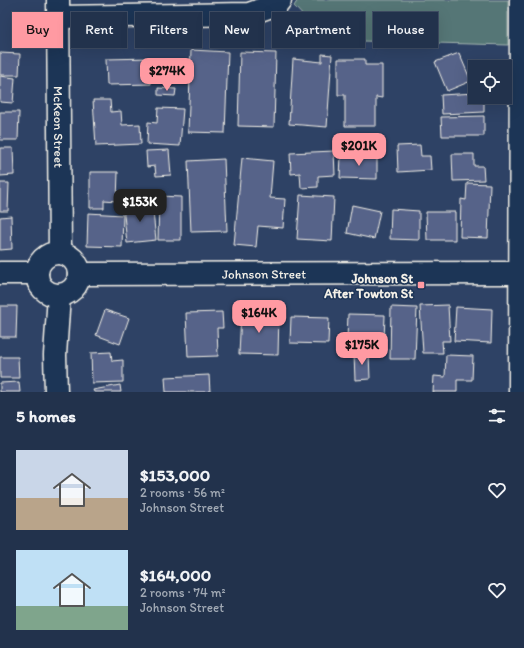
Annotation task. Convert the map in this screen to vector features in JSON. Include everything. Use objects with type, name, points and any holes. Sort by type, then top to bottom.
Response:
[{"type":"street","points":[[59,8],[249,14],[277,4],[280,0]]},
{"type":"street","name":"McKeon Street","points":[[59,8],[60,253]]},
{"type":"street","points":[[520,392],[522,12]]},
{"type":"street","points":[[60,253],[70,257],[74,261],[77,266],[78,274],[77,282],[74,287],[65,294],[59,295],[46,291],[38,281],[37,273],[41,262],[46,257],[60,253]]},
{"type":"street","points":[[0,273],[37,273]]},
{"type":"street","name":"Johnson Street","points":[[78,274],[521,273]]},
{"type":"street","points":[[56,392],[55,355],[59,295]]},
{"type":"green space","points":[[298,0],[508,0],[508,45],[438,43],[438,12],[373,12],[373,41],[365,41],[365,12],[300,12],[294,6]]},
{"type":"building","points":[[191,50],[228,52],[225,133],[188,132]]},
{"type":"building","points":[[240,52],[276,53],[274,127],[238,126]]},
{"type":"building","points":[[0,53],[20,54],[19,75],[0,75]]},
{"type":"building","points":[[459,53],[468,74],[468,82],[447,91],[435,62]]},
{"type":"building","points":[[322,54],[332,55],[327,127],[289,124],[293,59],[322,62]]},
{"type":"building","points":[[150,58],[151,84],[107,85],[106,59]]},
{"type":"building","points":[[338,59],[365,59],[365,65],[382,65],[382,98],[376,97],[376,126],[345,126],[345,95],[338,95]]},
{"type":"building","points":[[0,76],[15,78],[13,103],[0,102]]},
{"type":"building","points":[[158,88],[176,89],[175,96],[158,95]]},
{"type":"building","points":[[468,93],[468,104],[484,104],[484,112],[442,114],[441,95]]},
{"type":"building","points":[[93,100],[110,100],[111,112],[121,111],[122,125],[140,124],[141,144],[96,146]]},
{"type":"building","points":[[158,108],[183,109],[180,146],[147,144],[148,122],[157,123]]},
{"type":"building","points":[[0,112],[19,112],[18,140],[0,140]]},
{"type":"building","points":[[484,116],[484,136],[442,136],[441,117]]},
{"type":"building","points":[[420,145],[421,156],[430,156],[431,170],[398,172],[397,146]]},
{"type":"building","points":[[0,148],[13,148],[14,175],[0,176]]},
{"type":"building","points":[[169,150],[171,175],[156,176],[155,166],[147,167],[146,151]]},
{"type":"building","points":[[334,151],[335,175],[318,176],[318,187],[301,188],[300,173],[291,174],[290,153]]},
{"type":"building","points":[[452,154],[474,154],[474,166],[483,166],[484,180],[453,181]]},
{"type":"building","points":[[341,155],[377,156],[377,179],[340,178]]},
{"type":"building","points":[[242,158],[273,161],[270,198],[285,199],[283,228],[258,226],[256,247],[234,245]]},
{"type":"building","points":[[224,159],[227,231],[191,232],[188,161]]},
{"type":"building","points":[[90,172],[118,172],[117,201],[104,200],[104,208],[90,208]]},
{"type":"building","points":[[0,183],[9,183],[8,211],[0,211]]},
{"type":"building","points":[[467,183],[490,184],[488,238],[460,237],[461,199],[466,200]]},
{"type":"building","points":[[300,195],[334,197],[332,241],[297,239]]},
{"type":"building","points":[[159,196],[181,197],[181,240],[158,240]]},
{"type":"building","points":[[152,203],[156,240],[127,243],[123,206]]},
{"type":"building","points":[[352,205],[380,211],[374,239],[347,233]]},
{"type":"building","points":[[391,209],[419,211],[419,240],[390,239]]},
{"type":"building","points":[[426,212],[455,212],[455,240],[427,240]]},
{"type":"building","points":[[88,213],[123,215],[122,247],[87,246]]},
{"type":"building","points":[[11,216],[12,249],[0,250],[0,217]]},
{"type":"building","points":[[448,305],[450,341],[442,341],[443,353],[423,353],[420,306]]},
{"type":"building","points":[[0,306],[17,306],[16,337],[0,337]]},
{"type":"building","points":[[391,307],[417,308],[415,359],[390,359]]},
{"type":"building","points":[[456,307],[492,309],[491,343],[454,341]]},
{"type":"building","points":[[105,310],[129,318],[120,344],[96,335]]},
{"type":"building","points":[[222,312],[223,328],[217,328],[218,356],[188,357],[186,313]]},
{"type":"building","points":[[241,313],[279,314],[278,355],[239,354]]},
{"type":"building","points":[[348,314],[385,315],[384,341],[347,339]]},
{"type":"building","points":[[291,317],[329,318],[328,344],[290,343]]},
{"type":"building","points":[[111,352],[112,361],[123,360],[123,382],[92,383],[91,353]]},
{"type":"building","points":[[369,353],[370,379],[355,380],[354,354]]},
{"type":"building","points":[[446,355],[473,356],[472,380],[457,380],[457,392],[433,392],[434,376],[445,377]]},
{"type":"building","points":[[0,357],[18,357],[19,378],[0,378]]},
{"type":"building","points":[[209,375],[210,392],[166,392],[165,377]]},
{"type":"building","points":[[19,382],[20,392],[0,392],[0,383]]},
{"type":"building","points":[[120,385],[121,392],[94,392],[93,390]]},
{"type":"place","name":"Johnson St After Towton St","points":[[421,285]]}]
